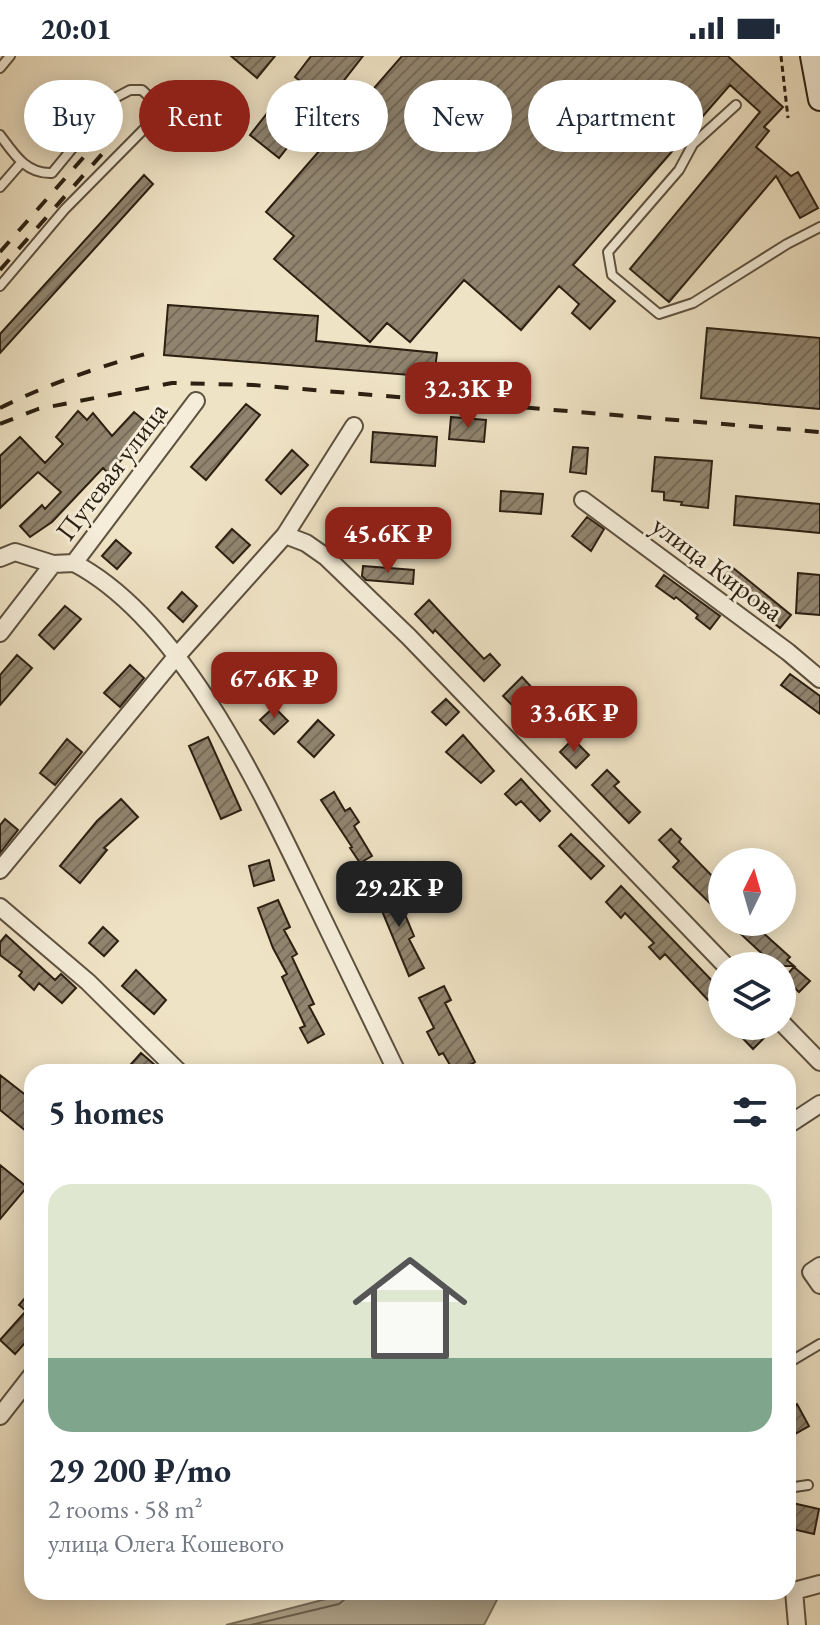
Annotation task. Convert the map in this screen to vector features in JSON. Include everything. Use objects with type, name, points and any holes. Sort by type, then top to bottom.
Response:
[{"type":"main road","points":[[812,56],[820,99]]},
{"type":"street","name":"Путевая улица","points":[[0,633],[53,564],[74,563],[196,401]]},
{"type":"street","points":[[0,870],[175,658],[285,535],[354,426]]},
{"type":"street","name":"улица Кирова","points":[[583,500],[820,679]]},
{"type":"street","points":[[285,535],[306,543],[326,557],[409,637],[713,952]]},
{"type":"street","points":[[0,558],[15,552],[53,564]]},
{"type":"street","points":[[74,563],[89,571],[133,607],[224,723],[393,1064]]},
{"type":"street","points":[[0,907],[88,982],[171,1064]]},
{"type":"street","points":[[796,1037],[820,1062]]},
{"type":"street","points":[[796,1120],[820,1104]]},
{"type":"street","points":[[820,1266],[811,1272],[820,1285]]},
{"type":"street","points":[[0,1416],[24,1385]]},
{"type":"street","points":[[796,1587],[820,1584]]},
{"type":"street","points":[[793,1600],[797,1625]]},
{"type":"lane","points":[[0,68],[10,56]]},
{"type":"lane","points":[[0,135],[21,163],[43,173],[52,173],[113,99],[130,90],[142,90],[156,103],[156,112],[150,123],[65,209],[0,286]]},
{"type":"lane","points":[[736,105],[693,144],[679,170],[608,252],[612,275],[659,314],[693,303],[820,227]]},
{"type":"lane","points":[[0,187],[21,163]]},
{"type":"lane","points":[[796,1358],[820,1344]]},
{"type":"lane","points":[[796,1487],[808,1485]]},
{"type":"path","points":[[781,56],[788,118]]},
{"type":"water","points":[[322,1600],[497,1600],[484,1625],[226,1625]]},
{"type":"building","points":[[231,56],[275,56],[257,78]]},
{"type":"building","points":[[311,56],[363,56],[344,80],[299,80],[295,77]]},
{"type":"building","points":[[402,56],[728,56],[783,107],[764,127],[769,131],[756,147],[791,176],[798,172],[818,208],[800,218],[776,176],[669,302],[630,269],[760,112],[730,85],[703,116],[703,80],[528,80],[528,152],[672,152],[573,265],[615,301],[590,329],[572,313],[579,304],[559,286],[521,330],[464,280],[410,342],[387,323],[370,342],[274,259],[294,236],[266,212],[318,152],[388,152],[388,80],[381,80]]},
{"type":"building","points":[[266,115],[266,148],[250,135]]},
{"type":"building","points":[[144,175],[153,184],[0,353],[0,334]]},
{"type":"building","points":[[168,305],[318,316],[316,341],[437,353],[434,377],[164,355]]},
{"type":"building","points":[[707,328],[820,338],[820,409],[701,398]]},
{"type":"building","points":[[246,404],[260,415],[206,480],[191,467]]},
{"type":"building","points":[[78,411],[87,420],[93,413],[112,436],[134,412],[151,426],[109,474],[103,468],[52,522],[30,537],[20,526],[42,505],[45,509],[61,492],[38,472],[0,508],[0,456],[20,437],[45,463],[63,444],[56,437]]},
{"type":"building","points":[[451,417],[486,420],[484,442],[449,439]]},
{"type":"building","points":[[373,432],[437,437],[435,466],[371,462]]},
{"type":"building","points":[[573,447],[588,448],[586,474],[570,472]]},
{"type":"building","points":[[292,450],[308,465],[281,494],[266,480]]},
{"type":"building","points":[[655,457],[712,461],[708,508],[664,500],[664,492],[652,491]]},
{"type":"building","points":[[501,491],[543,494],[541,514],[500,511]]},
{"type":"building","points":[[736,496],[820,504],[820,533],[734,525]]},
{"type":"building","points":[[587,517],[604,529],[591,551],[572,536]]},
{"type":"building","points":[[232,529],[250,545],[233,563],[216,547]]},
{"type":"building","points":[[116,540],[131,553],[117,569],[102,556]]},
{"type":"building","points":[[363,566],[414,570],[413,584],[366,580],[362,576]]},
{"type":"building","points":[[732,567],[791,615],[780,628],[722,580]]},
{"type":"building","points":[[798,573],[820,575],[820,615],[796,613]]},
{"type":"building","points":[[664,575],[720,616],[710,629],[676,597],[674,599],[656,586]]},
{"type":"building","points":[[182,592],[197,606],[183,622],[168,608]]},
{"type":"building","points":[[429,600],[484,659],[490,654],[500,665],[484,681],[435,630],[433,633],[415,614]]},
{"type":"building","points":[[65,606],[81,619],[54,649],[39,635]]},
{"type":"building","points":[[17,655],[32,668],[0,705],[0,675]]},
{"type":"building","points":[[130,665],[144,678],[120,707],[104,693]]},
{"type":"building","points":[[238,666],[259,687],[244,702],[223,680]]},
{"type":"building","points":[[790,674],[820,696],[820,714],[781,685]]},
{"type":"building","points":[[522,677],[534,690],[515,708],[503,696]]},
{"type":"building","points":[[446,699],[459,712],[446,725],[432,712]]},
{"type":"building","points":[[274,707],[288,721],[274,734],[260,720]]},
{"type":"building","points":[[318,720],[334,735],[314,757],[298,742]]},
{"type":"building","points":[[463,735],[494,771],[481,783],[446,752]]},
{"type":"building","points":[[208,737],[241,810],[221,819],[189,746]]},
{"type":"building","points":[[67,739],[82,752],[55,785],[40,773]]},
{"type":"building","points":[[573,739],[589,755],[576,768],[560,752]]},
{"type":"building","points":[[607,770],[619,782],[614,786],[640,812],[629,823],[592,785]]},
{"type":"building","points":[[521,779],[550,811],[540,821],[521,801],[516,805],[505,794]]},
{"type":"building","points":[[334,792],[345,811],[350,808],[359,822],[354,826],[372,856],[360,863],[321,800]]},
{"type":"building","points":[[121,799],[138,817],[104,848],[107,850],[80,883],[60,866],[97,821]]},
{"type":"building","points":[[5,819],[18,830],[0,853],[0,825]]},
{"type":"building","points":[[671,829],[681,839],[679,842],[708,872],[708,901],[673,867],[679,861],[659,840]]},
{"type":"building","points":[[571,834],[604,866],[591,879],[559,846]]},
{"type":"building","points":[[269,860],[274,880],[254,886],[249,866]]},
{"type":"building","points":[[393,886],[414,936],[409,939],[424,968],[409,976],[375,894]]},
{"type":"building","points":[[621,886],[708,977],[708,1000],[665,954],[660,959],[649,947],[654,943],[625,913],[621,918],[606,902]]},
{"type":"building","points":[[278,900],[290,927],[284,930],[297,954],[292,957],[314,1004],[309,1006],[324,1034],[308,1043],[300,1028],[305,1026],[282,977],[287,974],[258,908]]},
{"type":"building","points":[[103,927],[118,941],[104,956],[89,943]]},
{"type":"building","points":[[6,935],[55,980],[61,974],[76,988],[62,1003],[39,983],[34,990],[19,976],[22,972],[0,955],[0,942]]},
{"type":"building","points":[[743,936],[767,936],[784,952],[760,952]]},
{"type":"building","points":[[796,969],[810,981],[799,992],[796,989]]},
{"type":"building","points":[[136,970],[166,1000],[154,1014],[122,986]]},
{"type":"building","points":[[444,986],[451,1000],[445,1003],[475,1062],[449,1064],[443,1053],[439,1055],[427,1032],[434,1028],[419,998]]},
{"type":"building","points":[[744,1040],[762,1040],[753,1049]]},
{"type":"building","points":[[141,1053],[154,1064],[131,1064]]},
{"type":"building","points":[[0,1075],[24,1094],[24,1130],[0,1110]]},
{"type":"building","points":[[0,1165],[24,1185],[24,1191],[0,1219]]},
{"type":"building","points":[[24,1313],[24,1344],[15,1354],[0,1340]]},
{"type":"building","points":[[796,1405],[809,1426],[796,1433]]},
{"type":"building","points":[[796,1504],[819,1509],[814,1534],[796,1530]]},
{"type":"railway","points":[[0,252],[88,152]]},
{"type":"railway","points":[[0,270],[104,152]]},
{"type":"railway","points":[[0,408],[76,376],[156,351]]},
{"type":"railway","points":[[0,424],[38,409],[172,383],[253,385],[820,432]]}]
